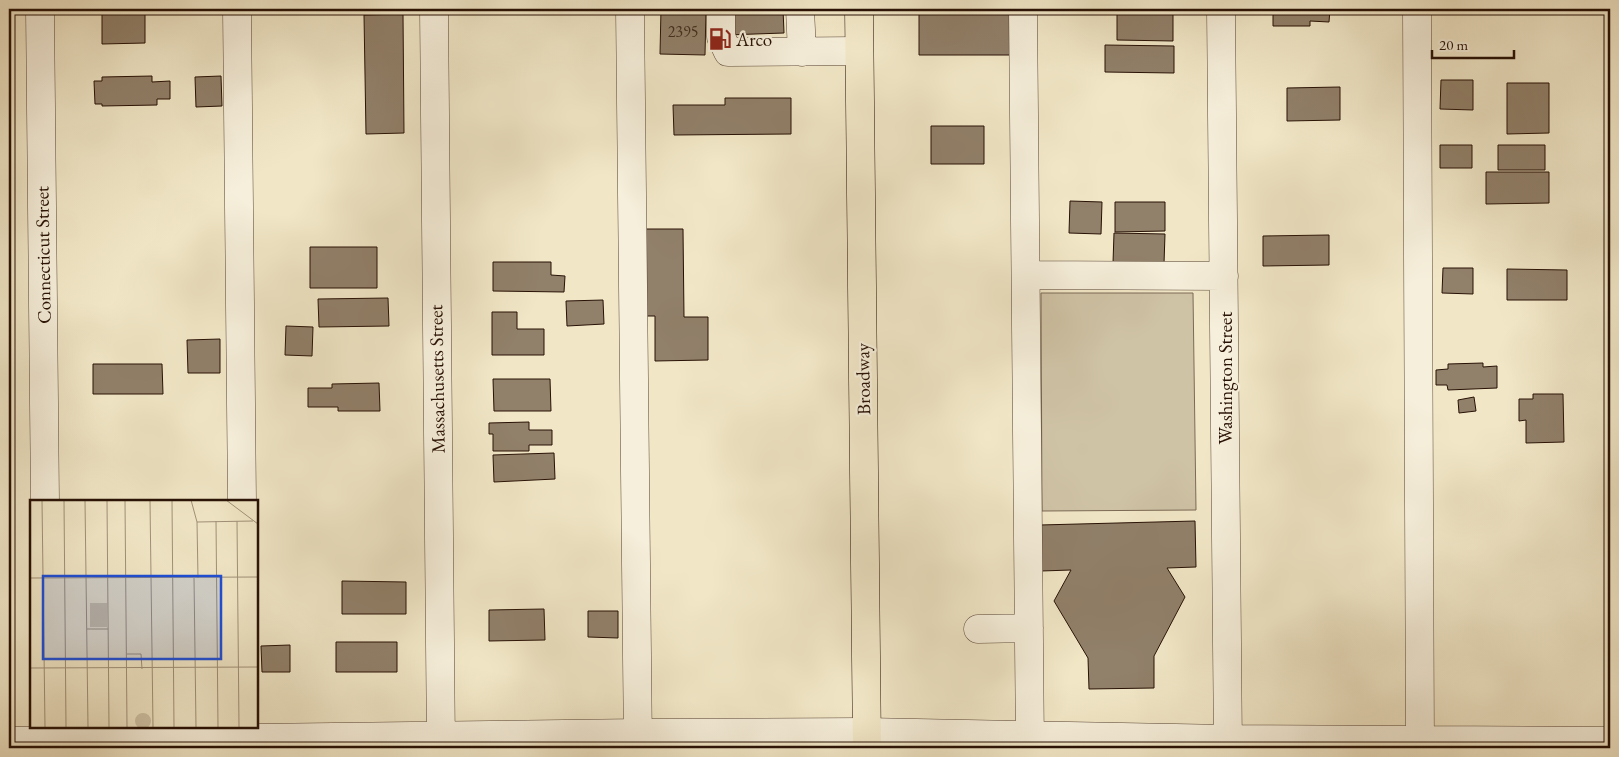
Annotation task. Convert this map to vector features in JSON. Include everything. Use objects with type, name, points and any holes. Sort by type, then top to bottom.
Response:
[{"type":"main road","name":"Broadway","points":[[859,9],[866,740]]},
{"type":"street","name":"Connecticut Street","points":[[40,9],[45,500]]},
{"type":"street","points":[[237,9],[242,500]]},
{"type":"street","name":"Massachusetts Street","points":[[434,9],[441,742]]},
{"type":"street","points":[[630,9],[638,740]]},
{"type":"street","points":[[720,9],[721,37],[728,52],[859,51]]},
{"type":"street","points":[[800,9],[802,52]]},
{"type":"street","points":[[1023,9],[1030,742]]},
{"type":"street","name":"Washington Street","points":[[1222,9],[1228,743]]},
{"type":"street","points":[[1417,9],[1420,743]]},
{"type":"street","points":[[1026,275],[1224,276]]},
{"type":"street","points":[[978,629],[1029,628]]},
{"type":"street","points":[[9,741],[48,738],[213,743],[245,732],[441,742],[866,740],[1420,743],[1610,741]]},
{"type":"shaded area","points":[[1041,293],[1193,293],[1196,510],[1042,511]]},
{"type":"building","points":[[163,9],[225,9],[225,11],[163,12]]},
{"type":"building","points":[[661,9],[706,9],[705,55],[660,54]]},
{"type":"building","points":[[725,9],[783,9],[784,33],[726,35]]},
{"type":"building","points":[[919,9],[1010,9],[1010,55],[919,55]]},
{"type":"building","points":[[1273,9],[1330,9],[1329,22],[1310,21],[1310,26],[1273,26]]},
{"type":"building","points":[[1497,9],[1547,9],[1547,12],[1497,11]]},
{"type":"building","points":[[1117,12],[1173,13],[1173,41],[1117,40]]},
{"type":"building","points":[[102,14],[145,14],[145,43],[102,44]]},
{"type":"building","points":[[403,14],[404,133],[366,134],[364,15]]},
{"type":"building","points":[[1105,45],[1174,46],[1174,73],[1105,72]]},
{"type":"building","points":[[152,76],[152,82],[170,81],[170,99],[157,99],[157,105],[102,106],[102,104],[95,104],[94,81],[102,81],[102,77]]},
{"type":"building","points":[[221,76],[222,106],[196,107],[195,77]]},
{"type":"building","points":[[1441,80],[1473,80],[1473,110],[1440,109]]},
{"type":"building","points":[[1507,83],[1549,83],[1549,133],[1507,134]]},
{"type":"building","points":[[1340,87],[1340,120],[1287,121],[1287,88]]},
{"type":"building","points":[[725,98],[791,98],[791,134],[674,135],[673,105],[725,105]]},
{"type":"building","points":[[931,126],[984,126],[984,164],[931,164]]},
{"type":"building","points":[[1440,145],[1472,145],[1472,168],[1440,168]]},
{"type":"building","points":[[1498,145],[1545,145],[1545,170],[1498,170]]},
{"type":"building","points":[[1486,172],[1549,172],[1549,203],[1486,204]]},
{"type":"building","points":[[1070,201],[1102,202],[1101,234],[1069,233]]},
{"type":"building","points":[[1115,202],[1165,202],[1165,231],[1115,232]]},
{"type":"building","points":[[641,229],[683,229],[684,317],[708,317],[708,360],[655,361],[655,316],[642,316]]},
{"type":"building","points":[[1114,233],[1165,234],[1164,264],[1113,263]]},
{"type":"building","points":[[1329,235],[1329,265],[1263,266],[1263,236]]},
{"type":"building","points":[[310,247],[377,247],[377,288],[310,288]]},
{"type":"building","points":[[493,262],[551,262],[551,275],[565,276],[564,292],[493,291]]},
{"type":"building","points":[[1443,268],[1473,268],[1473,294],[1442,293]]},
{"type":"building","points":[[1507,269],[1567,270],[1567,300],[1507,300]]},
{"type":"building","points":[[388,298],[389,326],[319,327],[318,299]]},
{"type":"building","points":[[603,300],[604,324],[567,326],[566,301]]},
{"type":"building","points":[[492,312],[517,312],[517,329],[544,329],[544,355],[492,355]]},
{"type":"building","points":[[286,326],[313,327],[312,356],[285,355]]},
{"type":"building","points":[[220,339],[220,373],[188,373],[187,340]]},
{"type":"building","points":[[1483,363],[1483,367],[1497,366],[1497,388],[1448,390],[1447,385],[1436,385],[1436,370],[1448,369],[1448,364]]},
{"type":"building","points":[[93,364],[162,364],[163,394],[93,394]]},
{"type":"building","points":[[493,379],[550,379],[551,411],[494,411]]},
{"type":"building","points":[[379,383],[380,411],[338,411],[338,407],[308,407],[308,388],[332,388],[332,384]]},
{"type":"building","points":[[1533,394],[1563,394],[1564,442],[1526,443],[1526,420],[1519,421],[1519,399],[1533,399]]},
{"type":"building","points":[[1474,397],[1476,411],[1459,413],[1458,400]]},
{"type":"building","points":[[529,422],[529,430],[552,430],[552,445],[529,445],[529,451],[493,451],[493,434],[489,434],[489,423]]},
{"type":"building","points":[[554,453],[555,479],[494,482],[493,455]]},
{"type":"building","points":[[1195,521],[1196,567],[1167,568],[1185,597],[1154,656],[1154,688],[1089,689],[1088,658],[1054,601],[1071,570],[1041,571],[1040,525]]},
{"type":"building","points":[[342,581],[406,582],[406,614],[342,614]]},
{"type":"building","points":[[544,609],[545,640],[489,641],[489,610]]},
{"type":"building","points":[[588,611],[618,611],[618,638],[588,637]]},
{"type":"building","points":[[336,642],[397,642],[397,672],[336,672]]},
{"type":"building","points":[[290,645],[290,672],[262,672],[261,646]]},
{"type":"place","name":"Arco","points":[[720,39]]}]
